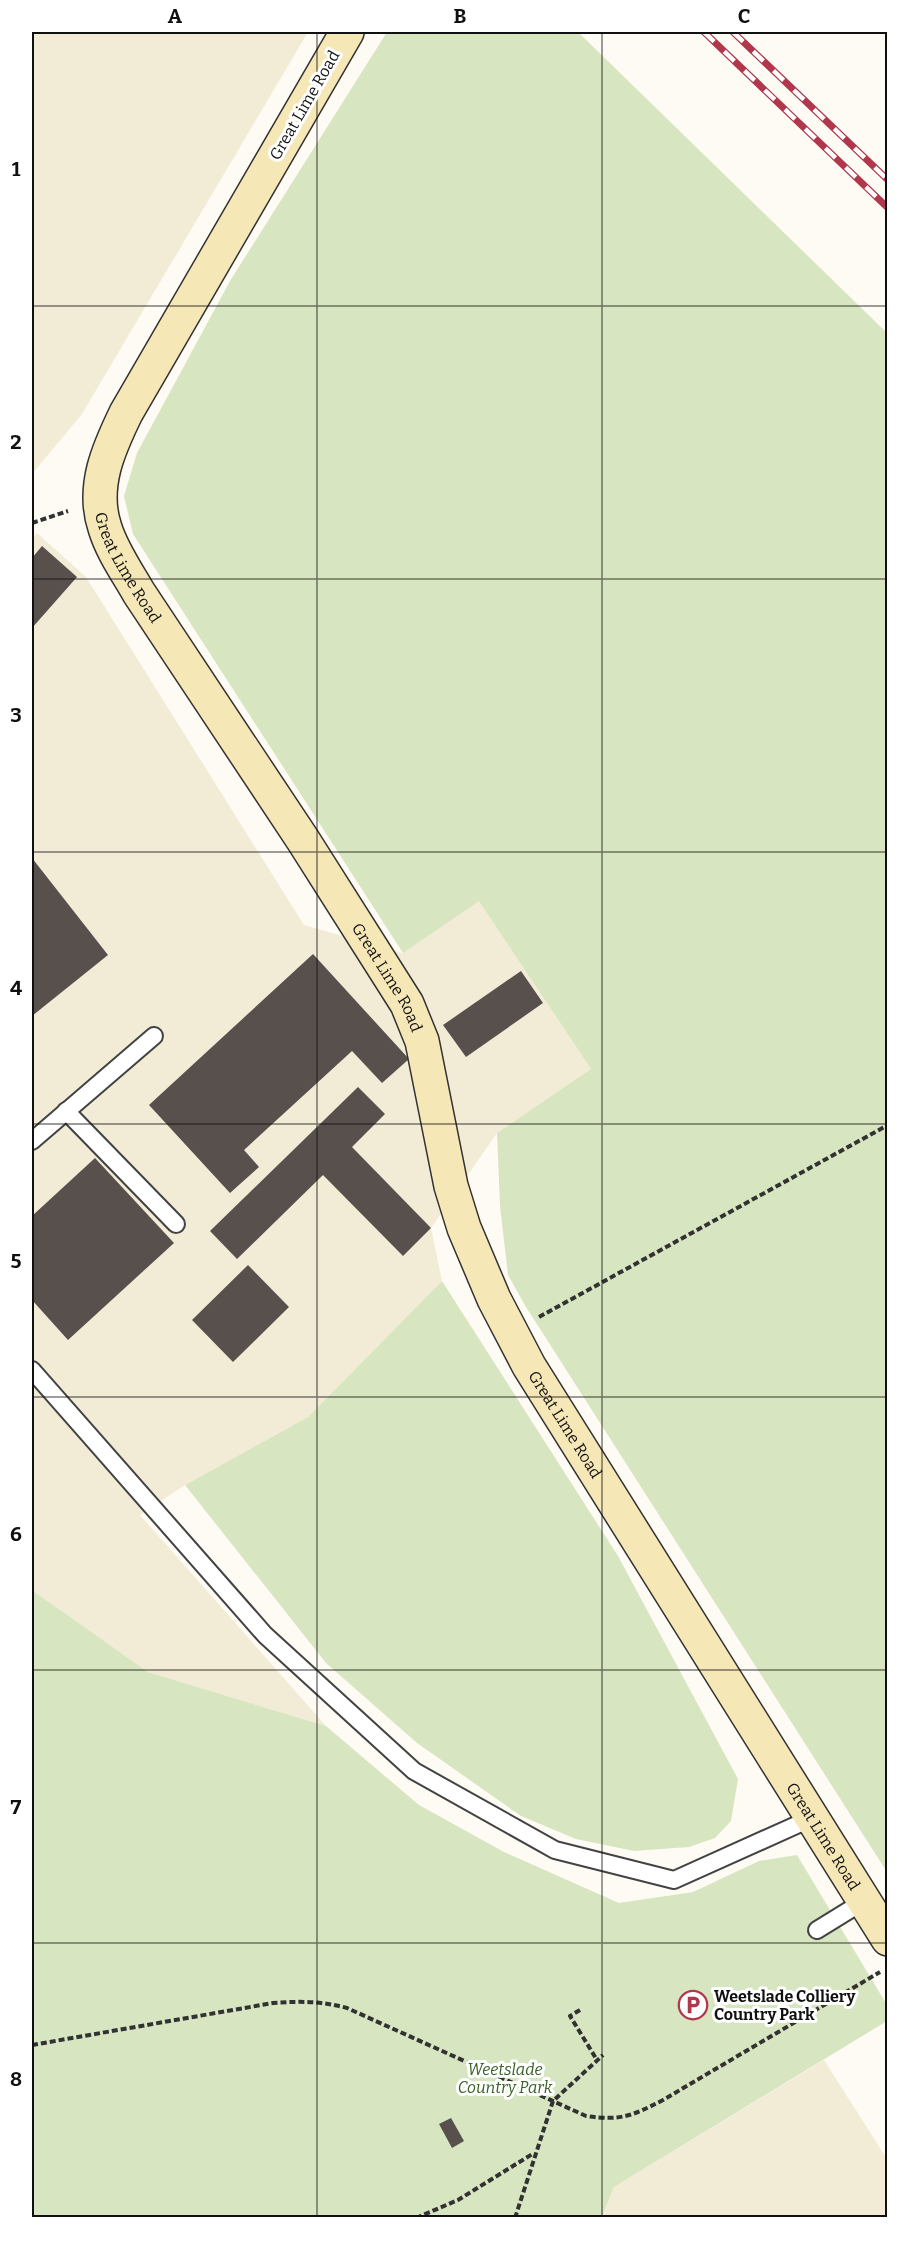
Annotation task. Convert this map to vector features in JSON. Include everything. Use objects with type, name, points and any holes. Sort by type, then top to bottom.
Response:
[{"type":"main road","name":"Great Lime Road","points":[[347,32],[126,413],[111,444],[101,475],[100,501],[104,526],[139,593],[303,840],[407,1004],[422,1041],[457,1207],[494,1299],[511,1332],[888,1939]]},
{"type":"lane","points":[[32,1141],[154,1036]]},
{"type":"lane","points":[[66,1111],[176,1224]]},
{"type":"lane","points":[[32,1370],[265,1635],[414,1771],[555,1850],[674,1880],[812,1818]]},
{"type":"lane","points":[[817,1930],[864,1901]]},
{"type":"path","points":[[511,1332],[888,1125]]},
{"type":"path","points":[[32,2045],[273,2003],[325,2002],[347,2008],[586,2116],[610,2119],[636,2114],[663,2100],[888,1966]]},
{"type":"path","points":[[580,2010],[570,2016],[597,2060]]},
{"type":"path","points":[[515,2217],[553,2101],[603,2055]]},
{"type":"path","points":[[416,2217],[458,2200],[535,2153]]},
{"type":"shaded area","points":[[32,32],[308,32],[82,414],[32,474]]},
{"type":"shaded area","points":[[37,533],[86,577],[304,925],[403,953],[479,900],[591,1069],[497,1133],[431,1228],[442,1281],[308,1417],[185,1485],[140,1515],[326,1726],[148,1672],[32,1590],[32,539]]},
{"type":"shaded area","points":[[824,2060],[887,2159],[887,2217],[602,2218],[614,2187]]},
{"type":"green space","points":[[387,32],[578,32],[887,333],[887,1872],[526,1307],[508,1275],[500,1206],[497,1133],[591,1069],[479,901],[403,953],[133,534],[124,496],[137,453],[230,281]]},
{"type":"green space","points":[[442,1281],[618,1556],[738,1779],[731,1821],[715,1838],[689,1847],[634,1851],[576,1839],[521,1816],[417,1743],[326,1663],[185,1485],[308,1417]]},
{"type":"green space","name":"Weetslade Country Park","points":[[32,1590],[148,1672],[326,1726],[419,1805],[504,1852],[619,1903],[693,1892],[759,1861],[797,1855],[887,2005],[887,2021],[614,2187],[602,2217],[32,2217]]},
{"type":"building","points":[[42,546],[77,577],[32,628],[32,558]]},
{"type":"building","points":[[32,858],[108,955],[32,1016]]},
{"type":"building","points":[[313,954],[409,1059],[382,1083],[352,1051],[244,1150],[259,1167],[230,1193],[149,1105]]},
{"type":"building","points":[[521,971],[543,1003],[466,1057],[443,1025]]},
{"type":"building","points":[[358,1087],[385,1114],[352,1147],[431,1228],[403,1256],[323,1175],[237,1259],[210,1231]]},
{"type":"building","points":[[95,1158],[174,1243],[68,1340],[32,1300],[32,1216]]},
{"type":"building","points":[[248,1265],[289,1307],[233,1362],[192,1320]]},
{"type":"building","points":[[451,2118],[464,2141],[452,2148],[439,2124]]},
{"type":"railway","points":[[704,32],[888,208]]},
{"type":"railway","points":[[733,32],[888,180]]},
{"type":"place","name":"Weetslade Colliery Country Park","points":[[693,2005]]}]
